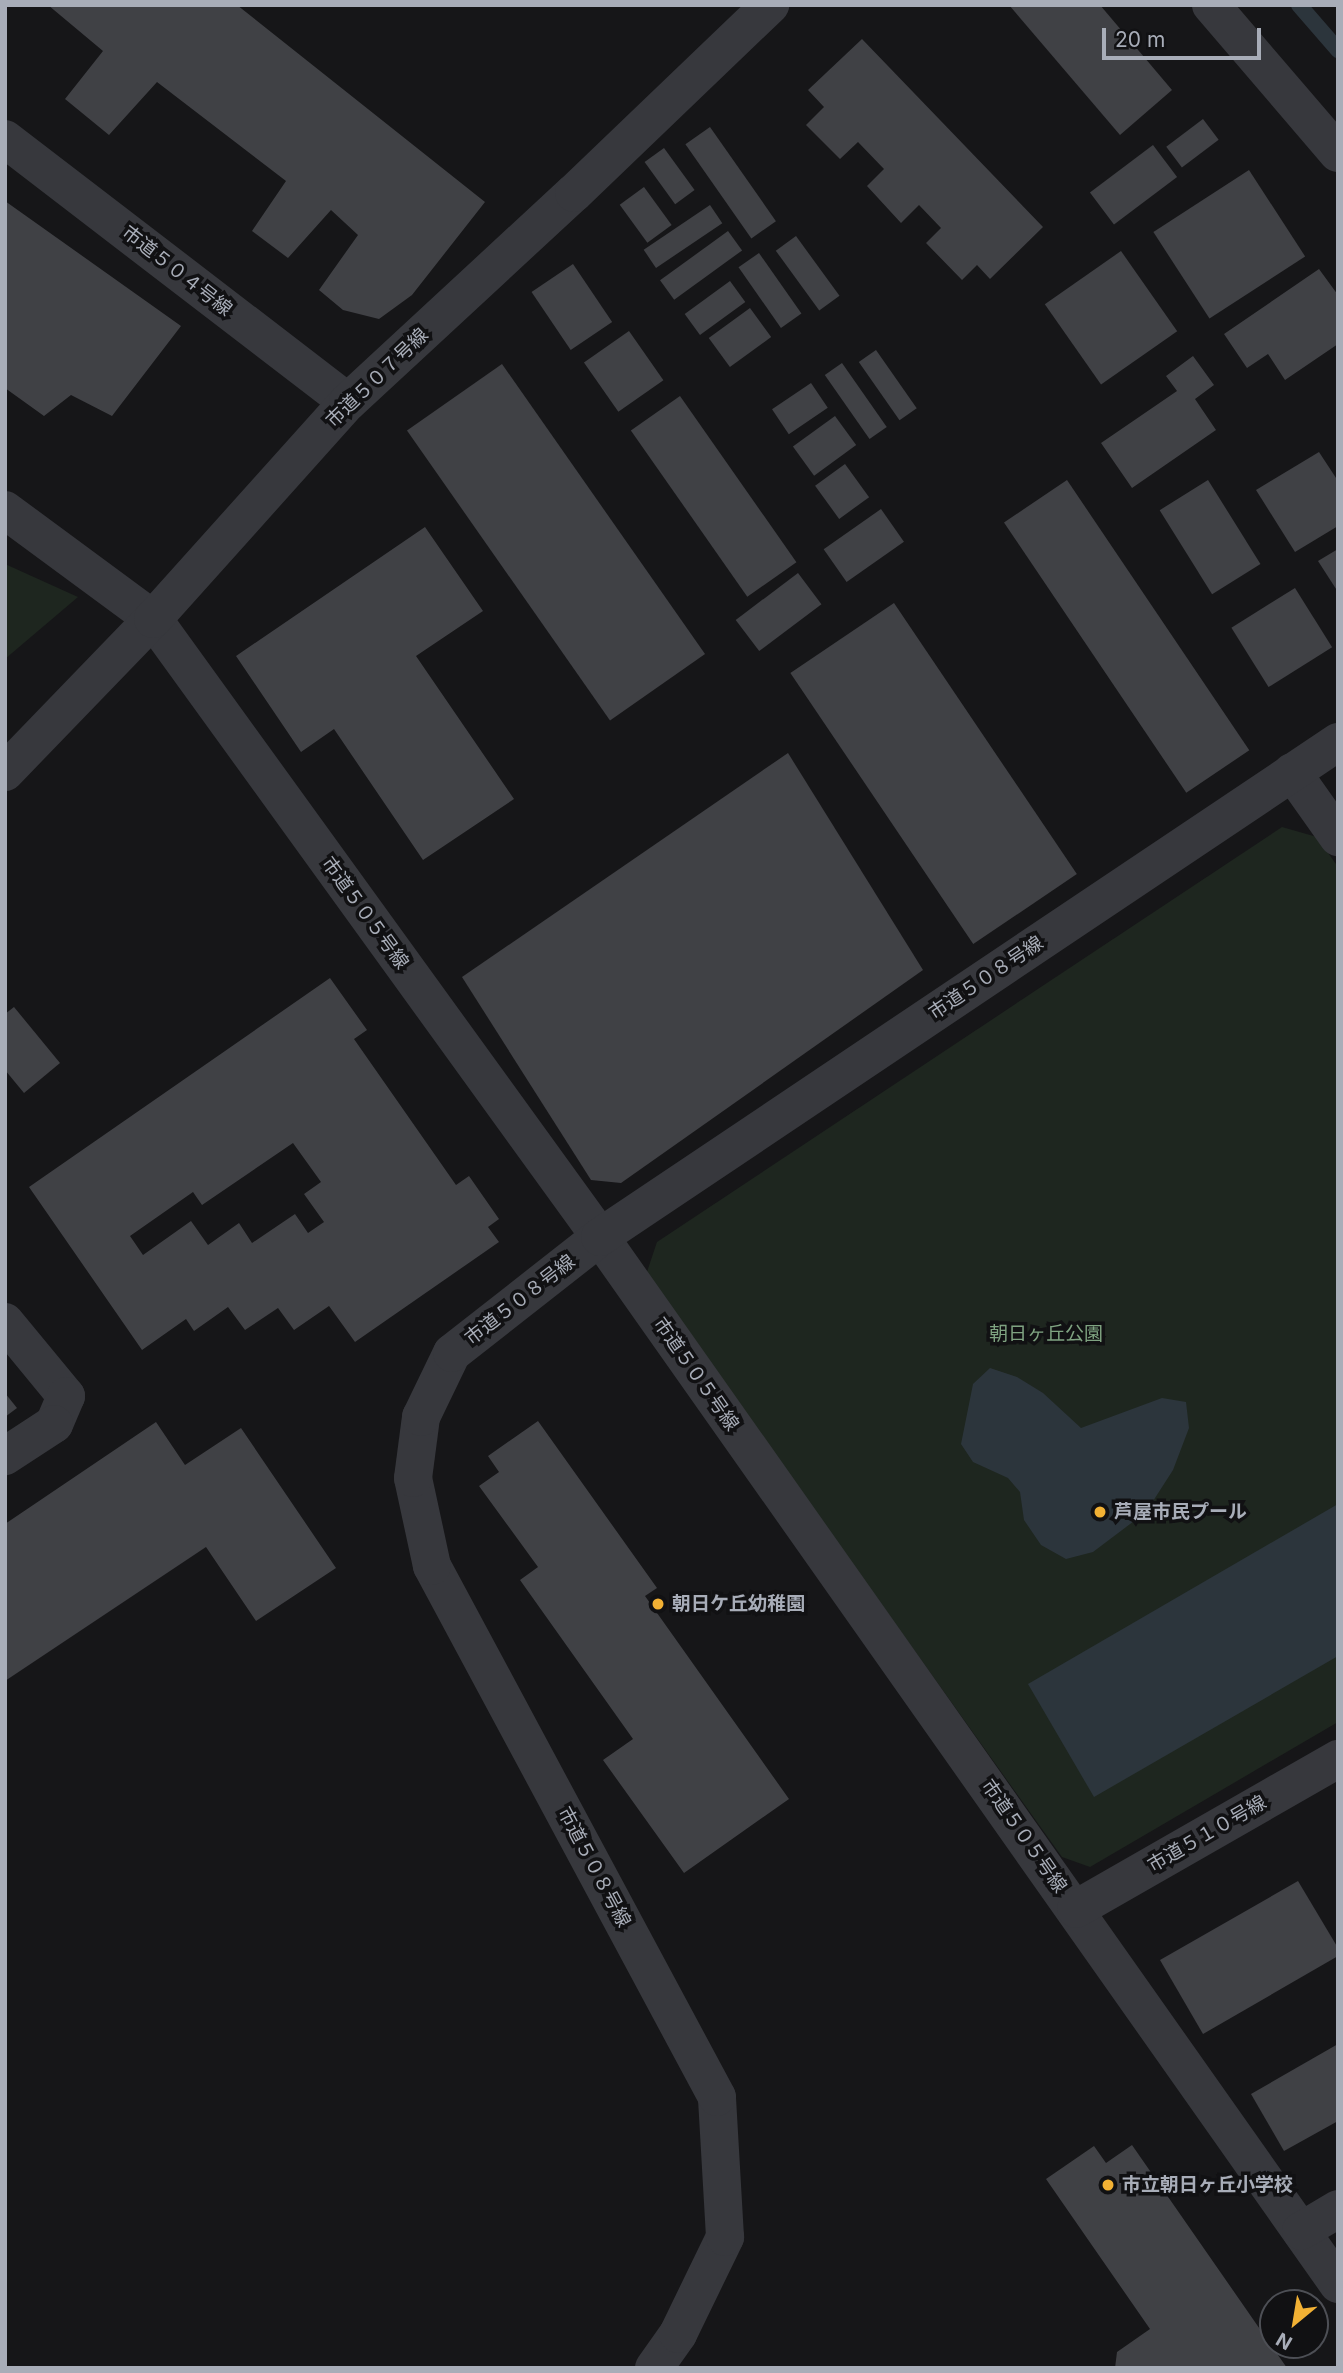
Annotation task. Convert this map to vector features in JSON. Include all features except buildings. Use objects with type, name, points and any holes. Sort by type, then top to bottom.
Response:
[{"type":"street","name":"市道５０７号線","points":[[5,772],[153,619],[348,402],[574,193],[770,5]]},
{"type":"street","points":[[1211,5],[1338,153]]},
{"type":"street","name":"市道５０４号線","points":[[5,139],[348,402]]},
{"type":"street","name":"市道５０５号線","points":[[5,510],[153,619],[600,1237],[1338,2284]]},
{"type":"street","name":"市道５０８号線","points":[[654,2368],[678,2334],[725,2237],[717,2097],[432,1566],[413,1478],[421,1417],[452,1353],[600,1237],[1338,741]]},
{"type":"street","points":[[1292,772],[1338,837]]},
{"type":"street","points":[[5,1322],[66,1396],[54,1424],[5,1456]]},
{"type":"street","name":"市道５１０号線","points":[[1076,1909],[1338,1759]]},
{"type":"street","points":[[1301,2231],[1338,2209]]},
{"type":"green space","points":[[5,564],[78,597],[5,659]]},
{"type":"green space","name":"朝日ヶ丘公園","points":[[1282,827],[1317,837],[1338,867],[1338,1722],[1090,1867],[1062,1857],[646,1275],[657,1242]]},
{"type":"shaded area","points":[[990,1368],[1017,1377],[1043,1393],[1081,1428],[1162,1398],[1186,1402],[1189,1428],[1173,1470],[1146,1512],[1093,1552],[1066,1559],[1041,1545],[1024,1520],[1020,1492],[1008,1478],[973,1462],[961,1444],[973,1384]]},
{"type":"shaded area","points":[[1338,1504],[1338,1656],[1094,1797],[1028,1684]]},
{"type":"waterway","points":[[1299,5],[1338,50]]},
{"type":"place","name":"芦屋市民プール","points":[[1100,1512]]},
{"type":"place","name":"朝日ケ丘幼稚園","points":[[658,1604]]},
{"type":"place","name":"市立朝日ヶ丘小学校","points":[[1108,2185]]}]
